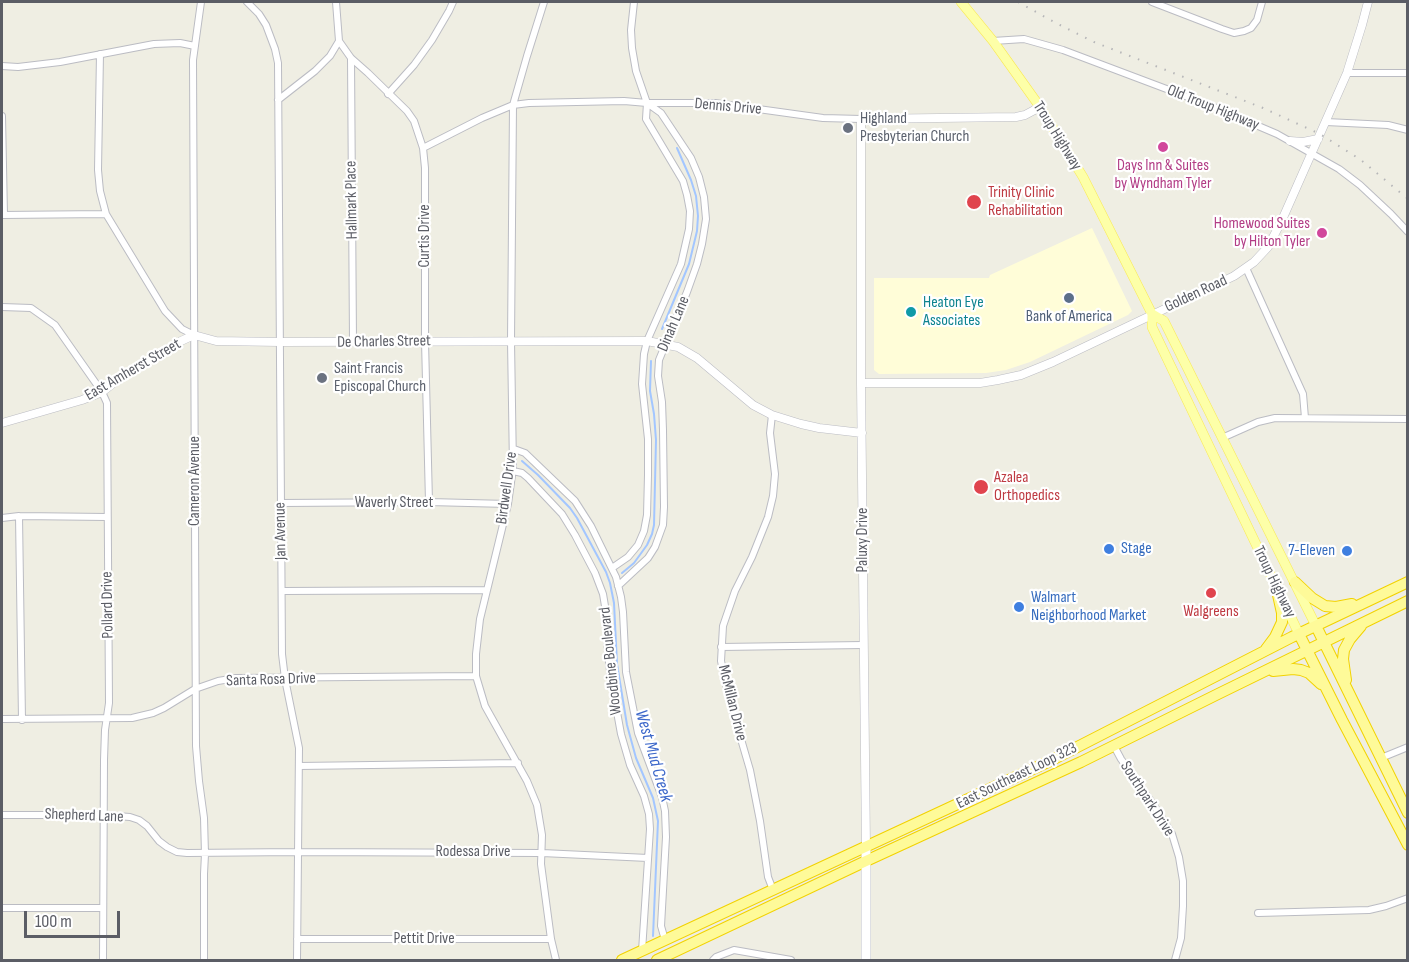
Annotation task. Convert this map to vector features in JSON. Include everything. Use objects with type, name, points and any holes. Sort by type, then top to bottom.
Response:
[{"type":"highway","points":[[1295,582],[1315,601],[1324,606],[1336,607],[1369,600]]},
{"type":"highway","name":"East Southeast Loop 323","points":[[622,960],[1050,761],[1262,652],[1407,582]]},
{"type":"highway","points":[[1262,652],[1275,637],[1282,622],[1276,586]]},
{"type":"highway","name":"East Southeast Loop 323","points":[[657,960],[1082,762],[1407,601]]},
{"type":"highway","points":[[1347,689],[1344,650],[1363,623]]},
{"type":"highway","name":"Troup Highway","points":[[1316,626],[1407,813]]},
{"type":"highway","name":"Troup Highway","points":[[1299,634],[1407,845]]},
{"type":"highway","points":[[1263,672],[1301,670],[1313,676],[1328,691]]},
{"type":"main road","name":"Troup Highway","points":[[961,2],[993,41],[1040,107],[1083,177],[1152,314],[1152,327],[1299,634]]},
{"type":"main road","name":"Troup Highway","points":[[1152,314],[1164,321],[1316,626]]},
{"type":"main road","name":"Paluxy Drive","points":[[866,848],[866,960]]},
{"type":"street","name":"Cameron Avenue","points":[[201,2],[193,60],[195,689],[196,746],[204,818],[204,960]]},
{"type":"street","name":"Jan Avenue","points":[[247,2],[266,25],[278,63],[282,654],[299,748],[297,960]]},
{"type":"street","points":[[278,100],[315,71],[330,56],[339,41],[336,2]]},
{"type":"street","points":[[388,94],[414,65],[453,2]]},
{"type":"street","name":"Birdwell Drive","points":[[544,2],[513,105],[511,341],[513,471],[508,504],[480,620],[476,676],[485,706],[518,763],[537,805],[542,835],[541,864],[556,960]]},
{"type":"street","name":"Dinah Lane","points":[[612,568],[628,557],[638,545],[644,531],[647,515],[648,439],[642,384],[644,354],[647,341],[681,264],[689,229],[690,211],[683,181],[646,119],[647,104],[636,71],[632,48],[634,2]]},
{"type":"street","points":[[1152,2],[1234,33],[1244,32],[1251,28],[1257,20],[1262,2]]},
{"type":"street","name":"Golden Road","points":[[861,383],[980,383],[1021,375],[1234,276],[1254,262],[1268,248],[1326,122],[1347,73],[1368,2]]},
{"type":"street","name":"Old Troup Highway","points":[[993,41],[1024,39],[1063,50],[1209,105],[1290,141],[1312,152],[1360,185],[1407,232]]},
{"type":"street","name":"Curtis Drive","points":[[339,41],[351,58],[407,111],[414,121],[423,148],[429,502]]},
{"type":"street","points":[[2,66],[39,65],[154,44],[180,43],[195,46]]},
{"type":"street","name":"De Charles Street","points":[[100,54],[98,170],[106,214],[165,311],[182,329],[194,335],[216,341],[280,342],[647,341],[678,347],[697,358],[753,405],[772,415],[819,428],[862,432]]},
{"type":"street","name":"Hallmark Place","points":[[351,58],[353,342]]},
{"type":"street","points":[[1347,73],[1407,73]]},
{"type":"street","name":"Dennis Drive","points":[[423,148],[513,105],[556,101],[624,100],[647,104],[721,104],[823,118],[861,119],[1016,117],[1025,116],[1040,107]]},
{"type":"street","name":"Dinah Lane","points":[[618,585],[636,571],[652,553],[663,525],[663,430],[658,376],[659,360],[697,264],[706,219],[704,197],[691,158],[661,113],[647,104]]},
{"type":"street","points":[[2,116],[3,215],[106,214]]},
{"type":"street","name":"Paluxy Drive","points":[[861,119],[861,383],[866,848]]},
{"type":"street","points":[[1326,122],[1388,125],[1407,130]]},
{"type":"street","points":[[1290,141],[1303,142],[1318,139]]},
{"type":"street","points":[[1246,268],[1303,393],[1305,418]]},
{"type":"street","name":"Pollard Drive","points":[[2,307],[31,308],[55,325],[102,392],[107,403],[109,703],[106,718],[103,814],[103,960]]},
{"type":"street","name":"East Amherst Street","points":[[2,423],[102,392],[116,381],[194,335]]},
{"type":"street","name":"McMillan Drive","points":[[772,415],[770,433],[775,474],[773,496],[768,517],[723,626],[721,647],[723,675],[750,770],[768,877],[773,890]]},
{"type":"street","points":[[1221,438],[1258,422],[1275,418],[1407,420]]},
{"type":"street","name":"Woodbine Boulevard","points":[[514,449],[525,453],[575,501],[591,526],[618,585],[623,612],[626,672],[638,734],[665,810],[666,837],[660,926],[665,940]]},
{"type":"street","name":"Woodbine Boulevard","points":[[513,471],[522,473],[528,478],[562,514],[601,586],[606,612],[611,686],[621,734],[649,814],[642,951]]},
{"type":"street","name":"Waverly Street","points":[[280,503],[508,504]]},
{"type":"street","points":[[2,518],[19,516],[107,517]]},
{"type":"street","points":[[19,516],[22,720]]},
{"type":"street","points":[[283,591],[486,591]]},
{"type":"street","points":[[721,647],[863,645]]},
{"type":"street","name":"Santa Rosa Drive","points":[[2,719],[132,718],[153,713],[195,689],[236,678],[476,676]]},
{"type":"street","name":"Southpark Drive","points":[[1114,746],[1172,834],[1179,857],[1184,880],[1184,906],[1181,938],[1175,960]]},
{"type":"street","points":[[1381,758],[1407,747]]},
{"type":"street","points":[[299,766],[518,763]]},
{"type":"street","name":"Shepherd Lane","points":[[2,815],[121,815],[139,820],[159,841],[177,852],[205,854],[297,852]]},
{"type":"street","name":"Rodessa Drive","points":[[297,852],[542,853],[648,858]]},
{"type":"street","points":[[1258,913],[1369,910],[1407,898]]},
{"type":"street","points":[[2,908],[103,908]]},
{"type":"street","name":"Pettit Drive","points":[[297,939],[551,939]]},
{"type":"street","points":[[713,960],[734,950],[791,960]]},
{"type":"shaded area","points":[[1092,228],[1132,311],[1128,315],[1030,362],[1006,370],[986,373],[879,374],[874,370],[874,278],[989,278],[990,275]]},
{"type":"waterway","points":[[662,329],[689,264],[697,231],[696,196],[677,148]]},
{"type":"waterway","points":[[622,573],[634,563],[647,545],[654,525],[656,440],[650,391],[651,361]]},
{"type":"waterway","name":"West Mud Creek","points":[[522,461],[570,508],[610,583],[614,603],[617,664],[627,725],[636,758],[653,798],[658,821],[653,936]]},
{"type":"railway","points":[[1018,2],[1094,42],[1263,108],[1320,134],[1361,160],[1408,199]]},
{"type":"place","name":"Highland Presbyterian Church","points":[[848,128]]},
{"type":"place","name":"Days Inn & Suites by Wyndham Tyler","points":[[1163,147]]},
{"type":"place","name":"Trinity Clinic Rehabilitation","points":[[974,202]]},
{"type":"place","name":"Homewood Suites by Hilton Tyler","points":[[1322,233]]},
{"type":"place","name":"Bank of America","points":[[1069,298]]},
{"type":"place","name":"Heaton Eye Associates","points":[[911,312]]},
{"type":"place","name":"Saint Francis Episcopal Church","points":[[322,378]]},
{"type":"place","name":"Azalea Orthopedics","points":[[981,487]]},
{"type":"place","name":"Stage","points":[[1109,549]]},
{"type":"place","name":"7-Eleven","points":[[1347,551]]},
{"type":"place","name":"Walgreens","points":[[1211,593]]},
{"type":"place","name":"Walmart Neighborhood Market","points":[[1019,607]]}]
